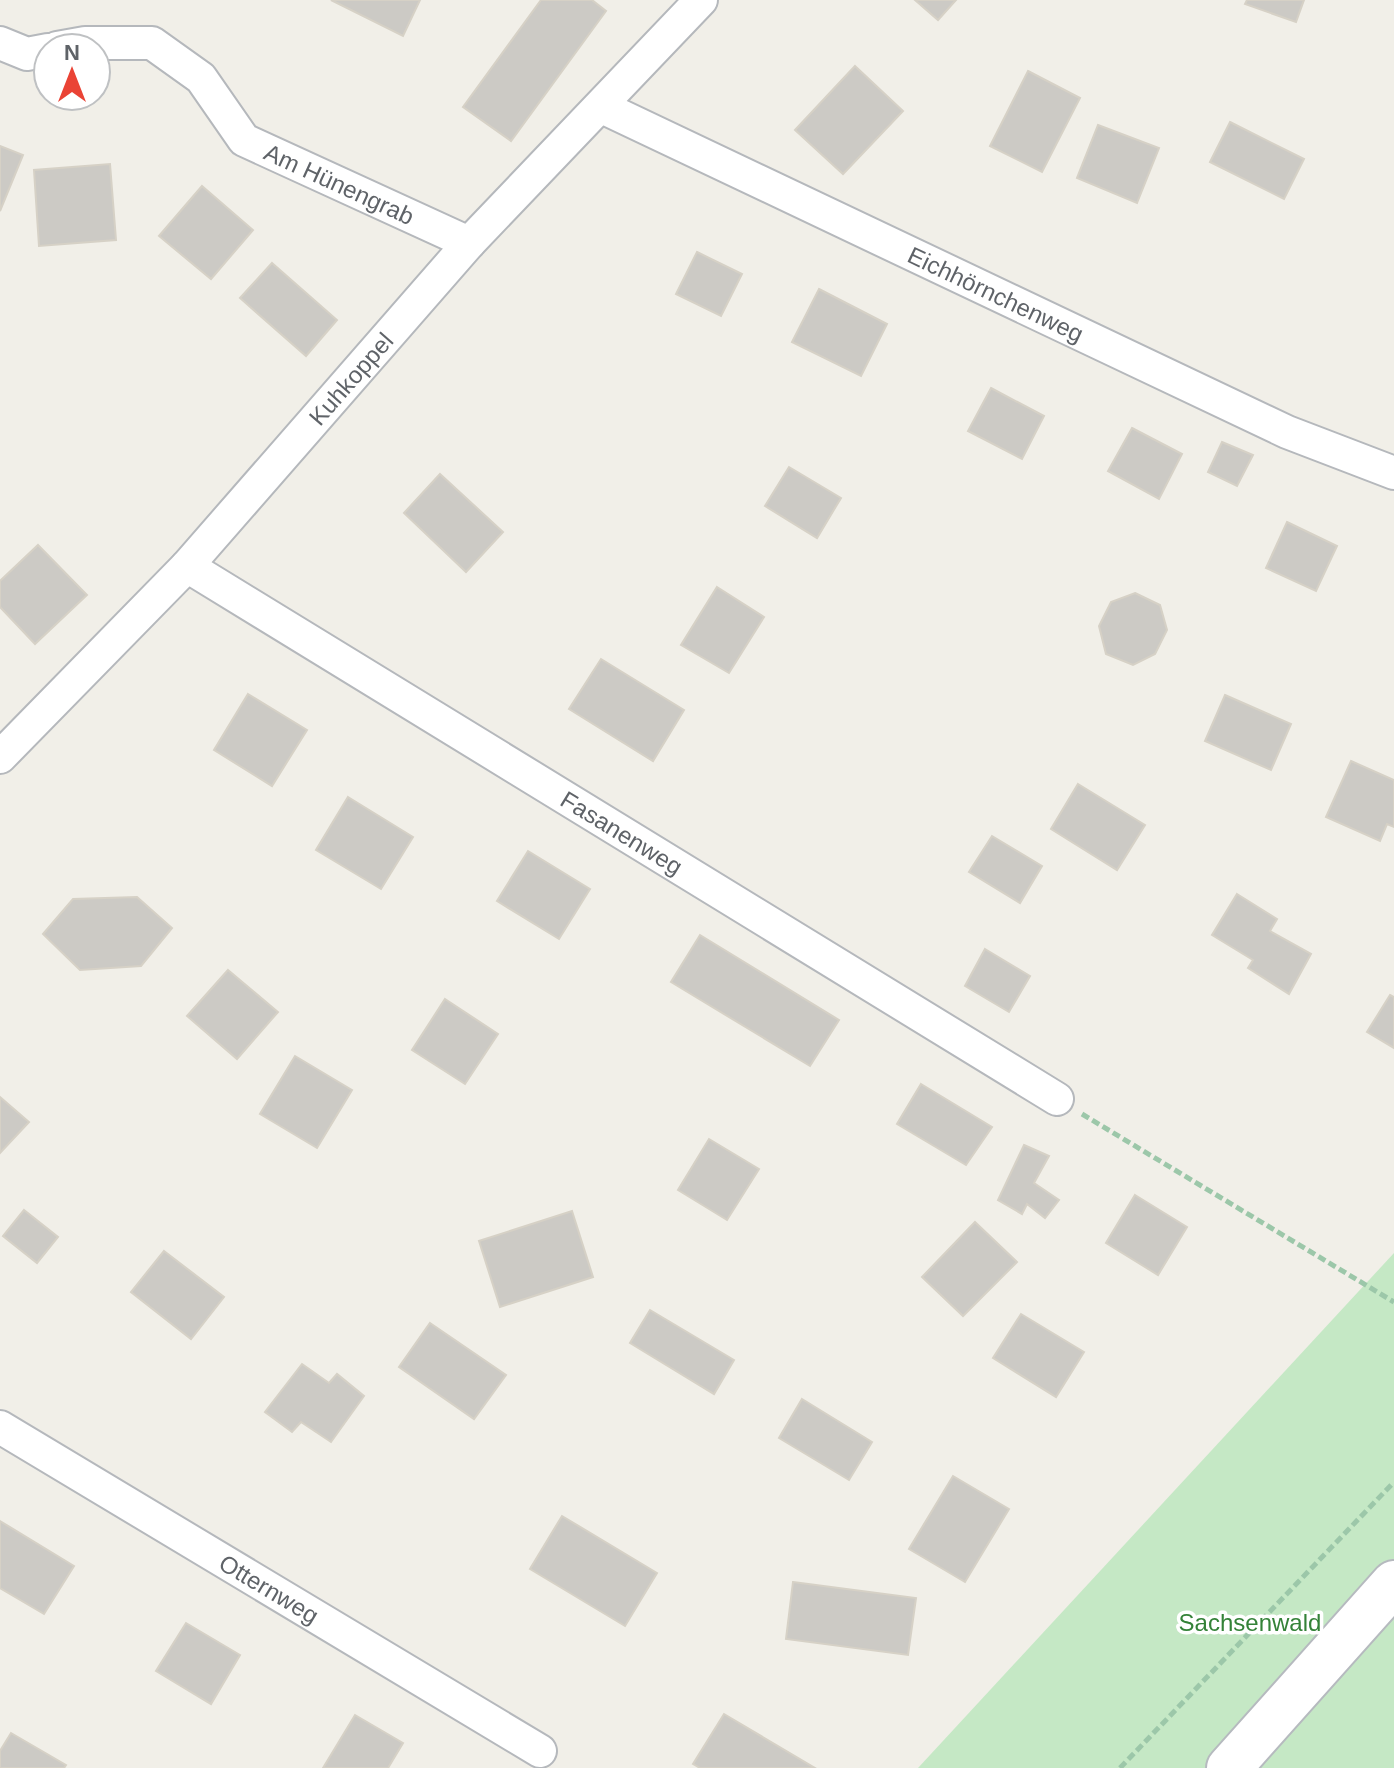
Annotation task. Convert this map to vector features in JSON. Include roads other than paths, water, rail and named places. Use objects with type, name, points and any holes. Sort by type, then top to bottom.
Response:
[{"type":"main road","points":[[1229,1768],[1394,1583]]},
{"type":"street","name":"Kuhkoppel","points":[[0,757],[187,566],[469,243],[701,0]]},
{"type":"street","points":[[0,43],[27,54],[32,53]]},
{"type":"street","name":"Am Hünengrab","points":[[112,43],[152,43],[201,78],[244,140],[469,243]]},
{"type":"street","name":"Eichhörnchenweg","points":[[602,107],[1287,432],[1394,473]]},
{"type":"street","name":"Fasanenweg","points":[[187,566],[1057,1099]]},
{"type":"street","name":"Otternweg","points":[[0,1427],[540,1751]]},
{"type":"park label","name":"Sachsenwald","points":[[1250,1622]]}]
